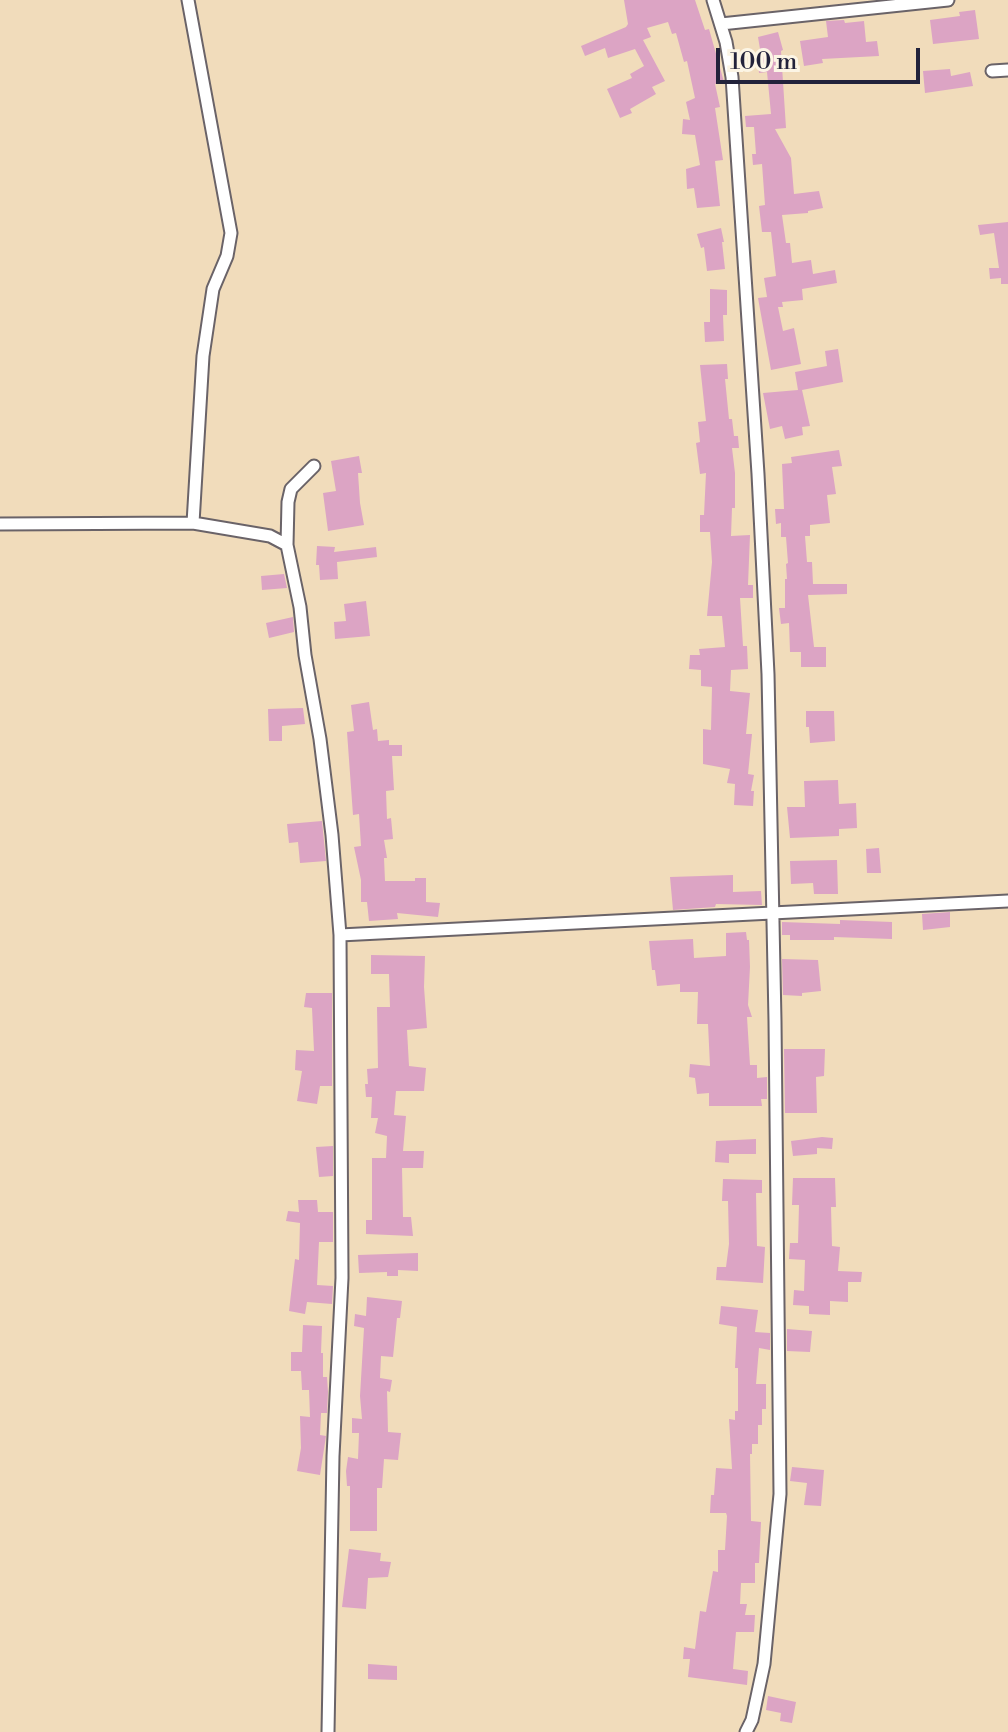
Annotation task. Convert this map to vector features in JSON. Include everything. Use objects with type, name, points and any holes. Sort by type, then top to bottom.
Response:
[{"type":"street","points":[[188,0],[231,233],[227,256],[213,289],[203,356],[193,523]]},
{"type":"street","points":[[713,0],[732,77],[768,674],[780,1494],[764,1664],[752,1720],[746,1732]]},
{"type":"street","points":[[721,24],[948,0]]},
{"type":"street","points":[[992,71],[1008,70]]},
{"type":"street","points":[[314,466],[291,489],[287,545],[300,607],[320,739],[340,935],[342,1278],[333,1456],[328,1732]]},
{"type":"street","points":[[0,524],[193,523],[270,536],[287,545]]},
{"type":"street","points":[[340,935],[1008,901]]},
{"type":"building","points":[[624,0],[695,0],[705,30],[709,29],[724,82],[715,84],[720,107],[715,108],[723,160],[715,161],[720,206],[697,208],[694,188],[687,189],[686,169],[700,165],[695,135],[682,134],[683,119],[690,120],[686,102],[695,98],[687,61],[684,62],[676,33],[672,34],[668,22],[647,28],[651,37],[643,40],[665,81],[652,87],[656,94],[630,109],[632,113],[620,118],[607,89],[632,78],[630,74],[644,66],[635,49],[608,58],[605,48],[585,56],[581,46],[626,27]]},
{"type":"building","points":[[975,10],[979,39],[933,44],[930,20],[960,16],[959,12]]},
{"type":"building","points":[[844,20],[845,23],[864,21],[866,42],[877,41],[879,56],[822,59],[823,63],[804,66],[800,41],[828,37],[826,21]]},
{"type":"building","points":[[778,32],[783,50],[786,128],[775,129],[791,158],[794,194],[819,191],[823,208],[808,213],[782,215],[786,243],[790,243],[792,263],[811,260],[813,274],[835,270],[837,283],[802,289],[803,300],[782,302],[783,307],[778,307],[783,331],[794,328],[801,364],[771,370],[758,298],[767,297],[764,278],[776,276],[771,232],[762,232],[759,206],[765,205],[762,164],[753,165],[752,154],[756,154],[754,127],[746,127],[745,116],[771,114],[767,72],[759,73],[758,61],[762,61],[758,37]]},
{"type":"building","points":[[950,69],[951,76],[970,72],[973,86],[925,93],[923,71]]},
{"type":"building","points":[[1008,222],[1008,284],[1001,284],[1001,278],[990,279],[989,268],[999,268],[994,233],[980,235],[978,225]]},
{"type":"building","points":[[721,228],[725,269],[707,271],[704,247],[701,248],[697,234]]},
{"type":"building","points":[[710,289],[727,290],[727,315],[723,315],[724,341],[705,342],[704,322],[710,322]]},
{"type":"building","points":[[838,349],[843,382],[802,390],[810,426],[802,427],[803,435],[785,439],[782,426],[770,429],[763,393],[798,390],[795,372],[827,366],[825,351]]},
{"type":"building","points":[[727,364],[728,379],[725,379],[729,419],[732,419],[734,436],[738,436],[739,448],[732,448],[735,508],[732,508],[731,536],[750,535],[748,585],[753,585],[753,598],[740,598],[748,669],[731,670],[730,691],[750,693],[746,734],[752,734],[748,774],[754,775],[751,791],[754,791],[753,806],[734,805],[735,784],[727,783],[730,769],[703,764],[703,729],[711,730],[712,687],[701,686],[701,670],[689,669],[690,655],[700,655],[699,649],[725,647],[722,616],[707,616],[712,562],[710,532],[700,532],[706,473],[700,474],[696,443],[700,442],[698,422],[706,421],[700,365]]},
{"type":"building","points":[[839,450],[842,466],[832,467],[836,494],[827,495],[830,523],[810,525],[810,536],[805,536],[807,562],[812,562],[813,584],[847,584],[847,594],[808,595],[814,647],[826,647],[826,667],[801,667],[801,652],[790,652],[789,623],[781,624],[779,608],[785,608],[788,563],[786,537],[781,537],[781,523],[776,524],[775,509],[784,509],[782,464],[792,463],[791,457]]},
{"type":"building","points":[[359,456],[364,525],[328,531],[323,493],[336,491],[331,461]]},
{"type":"building","points":[[317,546],[335,547],[334,552],[376,547],[377,557],[337,562],[338,579],[320,580],[319,565],[316,565]]},
{"type":"building","points":[[284,574],[287,588],[262,590],[261,576]]},
{"type":"building","points":[[366,601],[370,636],[335,639],[334,622],[346,621],[344,604]]},
{"type":"building","points":[[293,617],[294,632],[269,638],[266,623]]},
{"type":"building","points":[[369,702],[378,741],[389,740],[389,745],[402,745],[402,756],[392,756],[394,790],[386,791],[387,819],[391,818],[393,839],[384,840],[387,858],[384,858],[385,881],[426,878],[426,902],[440,903],[438,917],[397,913],[398,919],[369,921],[367,902],[361,902],[361,880],[354,847],[361,846],[359,814],[353,815],[347,732],[354,731],[351,705]]},
{"type":"building","points":[[303,708],[305,724],[282,726],[282,741],[269,741],[268,709]]},
{"type":"building","points":[[806,711],[834,711],[835,741],[810,743]]},
{"type":"building","points":[[838,780],[839,804],[856,803],[857,828],[839,829],[839,836],[790,838],[787,807],[805,807],[804,781]]},
{"type":"building","points":[[322,821],[326,861],[300,863],[298,842],[289,843],[287,824]]},
{"type":"building","points":[[879,848],[881,873],[867,873],[866,849]]},
{"type":"building","points":[[837,860],[838,894],[814,894],[813,883],[791,884],[790,861]]},
{"type":"building","points":[[733,875],[733,892],[761,891],[762,905],[716,904],[715,907],[673,910],[670,877]]},
{"type":"building","points":[[950,912],[950,927],[923,930],[922,914]]},
{"type":"building","points":[[840,920],[892,922],[892,939],[834,937],[834,940],[790,940],[790,935],[782,935],[782,922],[840,924]]},
{"type":"building","points":[[746,932],[750,967],[748,1005],[752,1017],[747,1017],[750,1065],[757,1065],[757,1078],[767,1077],[767,1099],[761,1099],[762,1106],[709,1106],[709,1093],[697,1094],[695,1078],[689,1077],[690,1064],[710,1066],[708,1024],[697,1024],[698,992],[680,992],[680,984],[657,986],[649,941],[693,939],[694,958],[726,956],[726,933]]},
{"type":"building","points":[[371,955],[425,956],[427,1028],[407,1030],[409,1066],[426,1068],[424,1091],[396,1091],[394,1115],[406,1116],[403,1151],[424,1151],[423,1168],[402,1168],[403,1217],[411,1217],[413,1236],[366,1234],[366,1220],[372,1220],[372,1158],[386,1158],[387,1136],[375,1133],[378,1118],[371,1118],[372,1097],[366,1097],[365,1084],[368,1084],[367,1069],[378,1068],[377,1007],[390,1007],[389,974],[371,974]]},
{"type":"building","points":[[782,959],[818,960],[821,991],[802,993],[802,996],[783,995]]},
{"type":"building","points":[[306,993],[332,993],[332,1086],[320,1086],[317,1104],[297,1101],[302,1071],[295,1070],[296,1050],[314,1051],[312,1008],[304,1007]]},
{"type":"building","points":[[784,1049],[825,1049],[824,1076],[816,1077],[817,1113],[785,1113]]},
{"type":"building","points":[[833,1138],[832,1149],[817,1148],[817,1154],[793,1156],[791,1141]]},
{"type":"building","points":[[756,1139],[756,1154],[729,1154],[729,1163],[715,1162],[716,1141]]},
{"type":"building","points":[[333,1146],[333,1176],[319,1177],[316,1147]]},
{"type":"building","points":[[793,1178],[835,1178],[836,1207],[831,1207],[832,1246],[840,1247],[838,1271],[862,1272],[861,1282],[848,1282],[848,1302],[830,1301],[830,1315],[809,1314],[809,1306],[793,1305],[794,1290],[804,1291],[805,1260],[789,1259],[790,1243],[798,1243],[799,1205],[792,1205]]},
{"type":"building","points":[[723,1179],[762,1180],[762,1193],[756,1193],[757,1246],[765,1247],[763,1283],[716,1280],[717,1267],[726,1267],[729,1244],[728,1201],[722,1201]]},
{"type":"building","points":[[298,1200],[317,1200],[318,1212],[333,1212],[333,1242],[319,1242],[317,1285],[333,1286],[332,1304],[307,1302],[305,1314],[289,1311],[295,1259],[299,1260],[300,1223],[286,1221],[288,1211],[299,1212]]},
{"type":"building","points":[[418,1253],[418,1271],[398,1270],[398,1276],[387,1276],[387,1272],[359,1273],[358,1255]]},
{"type":"building","points":[[367,1297],[402,1301],[393,1357],[381,1356],[380,1378],[392,1380],[390,1392],[387,1391],[388,1432],[401,1433],[398,1460],[384,1459],[382,1488],[377,1488],[377,1531],[350,1531],[350,1486],[347,1486],[346,1471],[348,1457],[358,1459],[359,1433],[352,1433],[352,1418],[362,1419],[360,1396],[364,1328],[354,1326],[355,1314],[366,1316]]},
{"type":"building","points":[[721,1306],[758,1310],[755,1332],[770,1333],[770,1350],[759,1348],[756,1384],[766,1384],[766,1409],[762,1409],[762,1425],[758,1425],[758,1444],[752,1444],[750,1454],[751,1521],[761,1522],[759,1563],[755,1563],[755,1583],[741,1583],[740,1604],[747,1604],[745,1615],[755,1615],[754,1632],[736,1632],[733,1669],[748,1671],[747,1685],[688,1677],[690,1659],[683,1659],[684,1647],[695,1649],[700,1611],[706,1612],[713,1571],[718,1572],[718,1550],[725,1550],[727,1516],[726,1513],[710,1513],[711,1495],[714,1495],[716,1468],[732,1469],[729,1419],[735,1420],[735,1411],[738,1411],[738,1368],[735,1368],[737,1327],[719,1324]]},
{"type":"building","points":[[303,1325],[322,1326],[323,1377],[327,1377],[328,1392],[327,1413],[321,1413],[320,1435],[326,1436],[320,1475],[297,1471],[301,1448],[300,1416],[310,1417],[309,1390],[302,1390],[301,1371],[291,1371],[291,1352],[302,1352]]},
{"type":"building","points":[[787,1329],[812,1331],[810,1352],[787,1351]]},
{"type":"building","points":[[792,1467],[824,1470],[821,1506],[804,1505],[807,1483],[790,1481]]},
{"type":"building","points":[[349,1549],[381,1553],[380,1561],[391,1562],[388,1577],[368,1578],[366,1609],[342,1607]]},
{"type":"building","points":[[368,1664],[397,1666],[397,1680],[368,1679]]},
{"type":"building","points":[[768,1696],[796,1702],[792,1723],[780,1721],[781,1713],[766,1710]]}]
